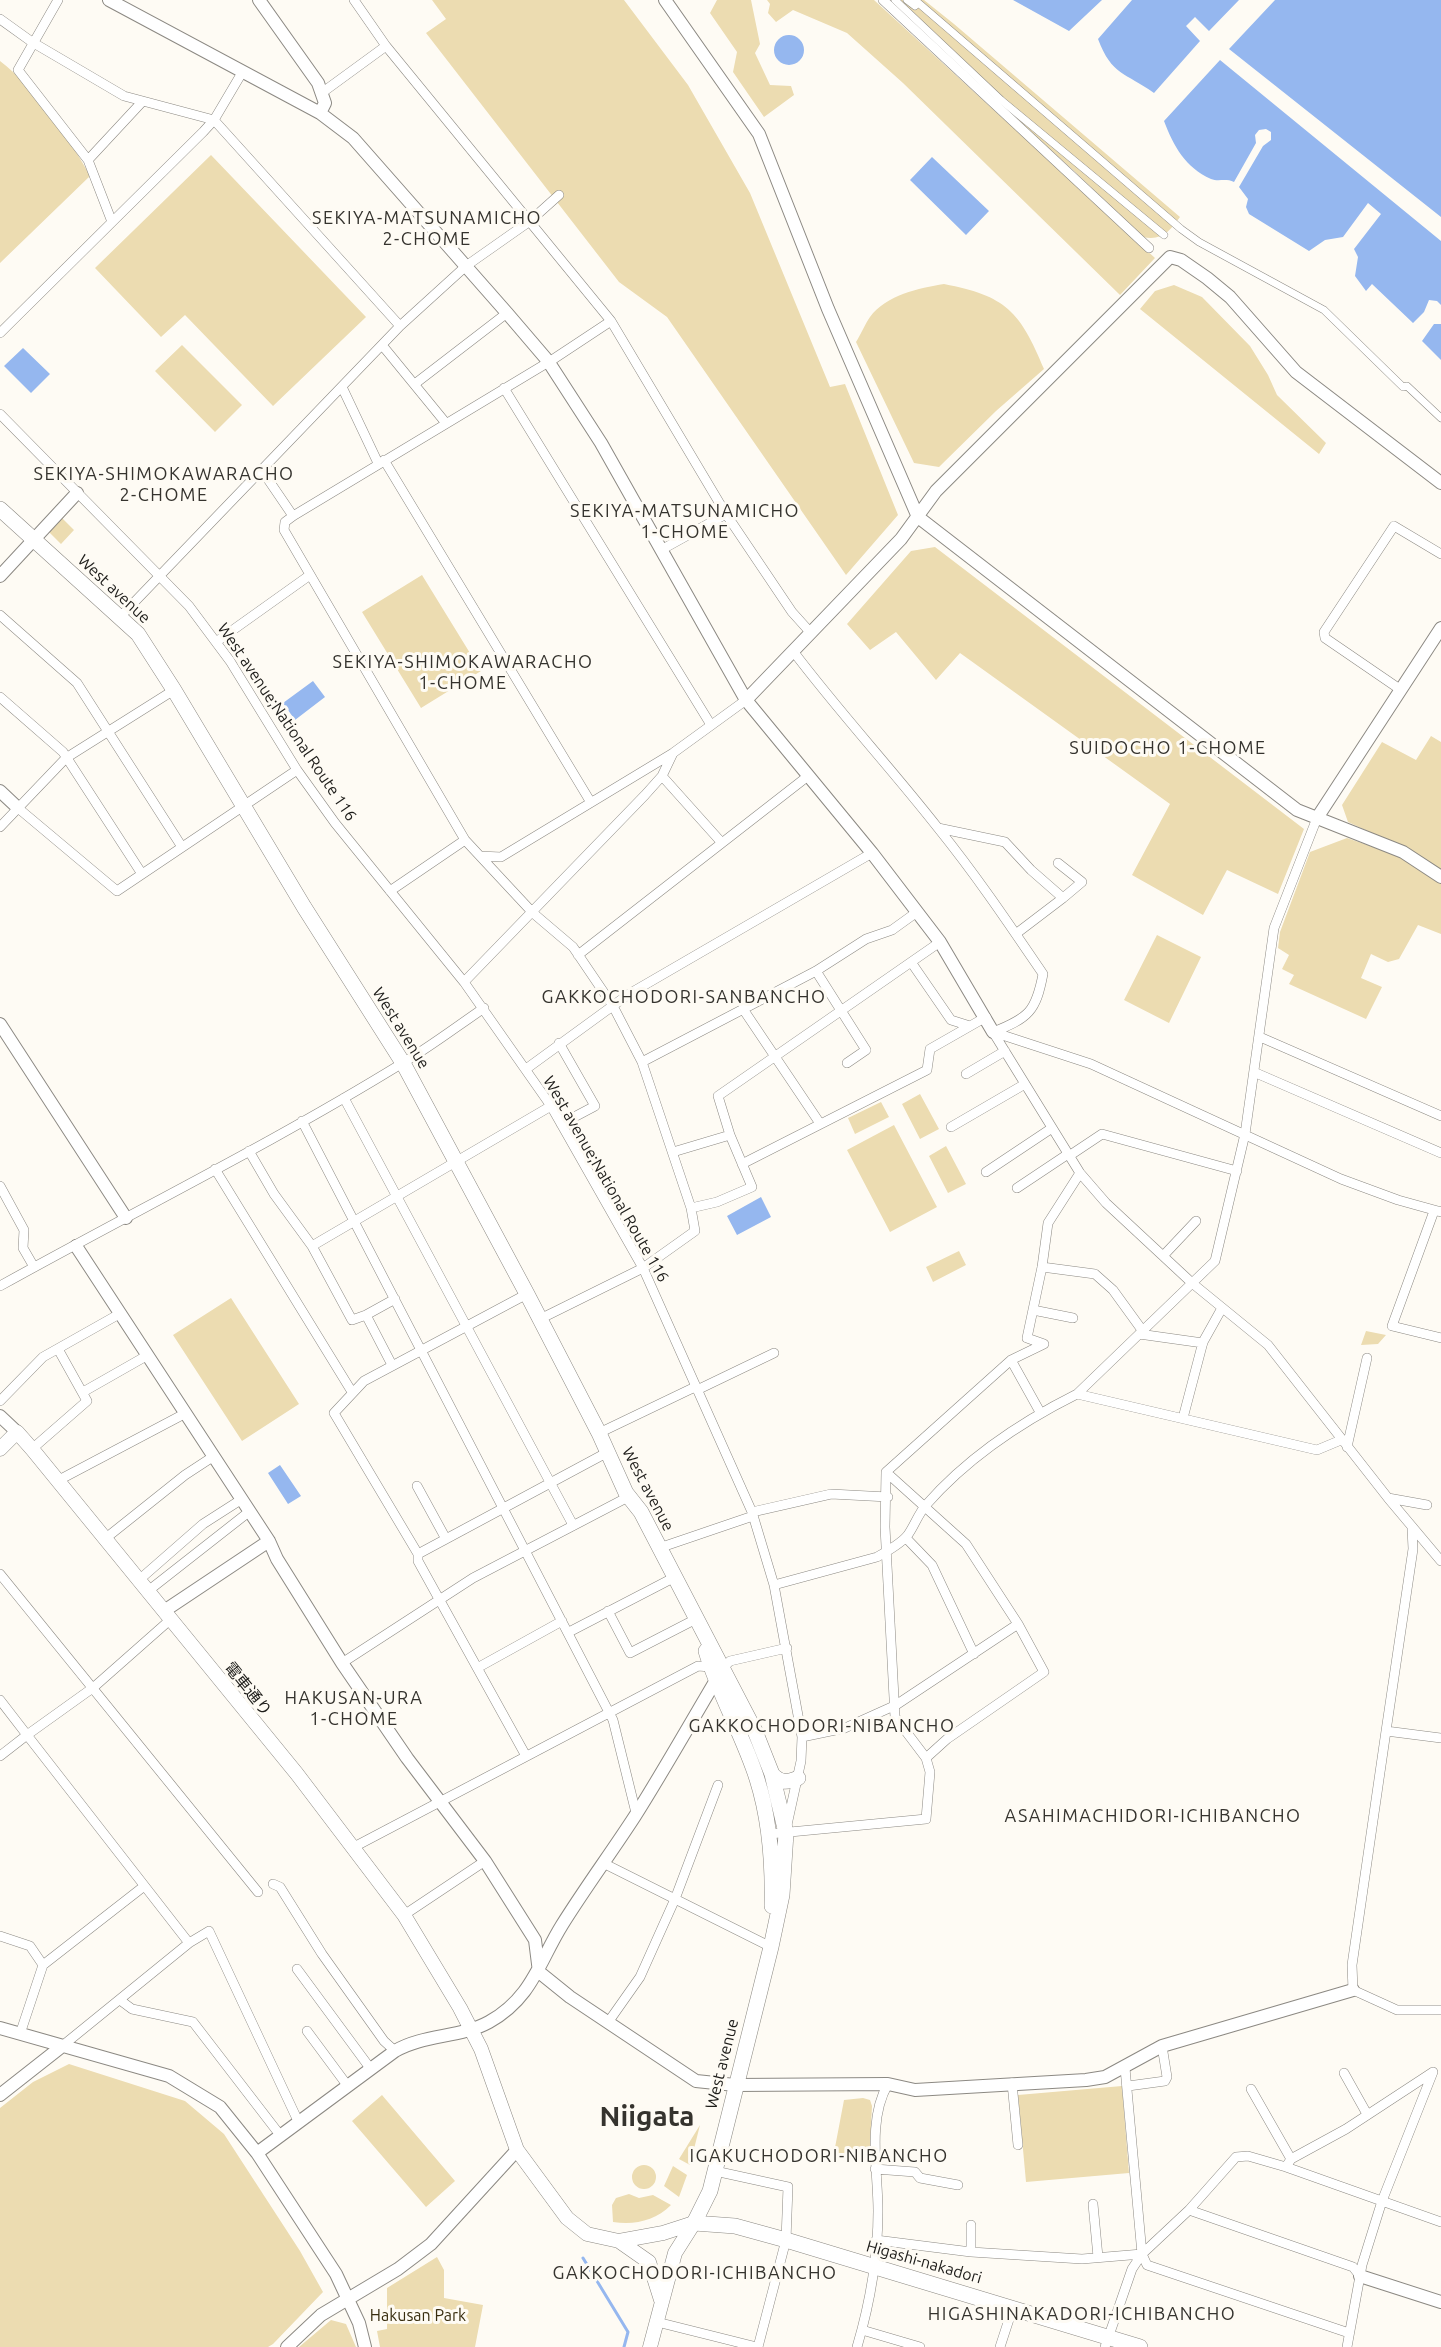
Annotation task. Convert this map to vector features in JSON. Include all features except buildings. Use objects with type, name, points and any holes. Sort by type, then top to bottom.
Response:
[{"type":"highway","name":"West avenue","points":[[0,509],[138,634],[174,690],[242,806],[403,1063],[457,1161],[696,1619],[757,1778],[770,1834],[771,1947]]},
{"type":"highway","name":"West avenue","points":[[694,2223],[710,2191],[771,1947],[782,1895],[786,1833],[772,1774],[747,1712],[716,1672]]},
{"type":"highway","points":[[772,1774],[778,1780],[785,1782],[798,1778]]},
{"type":"highway","name":"Higashi-nakadori","points":[[694,2223],[735,2226],[786,2240],[1013,2307],[1107,2342],[1140,2347]]},
{"type":"main road","name":"電車通り","points":[[17,1432],[59,1480],[354,1847],[404,1915],[471,2029],[517,2150],[544,2190],[575,2226],[595,2237],[619,2241]]},
{"type":"main road","points":[[0,1449],[17,1432]]},
{"type":"main road","points":[[619,2241],[663,2233],[694,2223]]},
{"type":"main road","points":[[650,2347],[675,2253],[694,2223]]},
{"type":"main road","points":[[619,2241],[649,2262],[661,2302]]},
{"type":"street","points":[[58,0],[18,70],[88,160],[112,222]]},
{"type":"street","points":[[109,0],[320,113],[353,138],[548,361],[601,443],[746,700],[872,853],[940,942],[1080,1173],[1106,1203],[1192,1283],[1268,1345],[1412,1528],[1441,1561]]},
{"type":"street","points":[[259,0],[323,92],[325,103],[320,113]]},
{"type":"street","points":[[354,0],[386,46],[611,321],[726,514],[792,612],[810,632]]},
{"type":"street","points":[[665,0],[759,134],[828,309],[918,517],[1297,810],[1403,852],[1441,877]]},
{"type":"street","points":[[882,0],[1149,248]]},
{"type":"street","points":[[895,0],[1001,99],[1164,235]]},
{"type":"street","points":[[907,0],[915,6],[916,1],[1181,229],[1199,242],[1324,310],[1403,387],[1407,386],[1441,418]]},
{"type":"street","points":[[0,19],[32,42],[124,96],[141,103],[214,120],[400,326]]},
{"type":"street","points":[[323,92],[386,46]]},
{"type":"street","points":[[0,333],[214,120],[243,71]]},
{"type":"street","points":[[88,160],[141,103]]},
{"type":"street","points":[[120,617],[400,326],[466,266],[530,221],[559,195]]},
{"type":"street","points":[[480,856],[501,857],[590,801],[673,753],[746,700],[901,539],[936,491],[1170,257],[1181,260],[1230,297],[1296,372],[1441,483]]},
{"type":"street","points":[[416,383],[507,313]]},
{"type":"street","points":[[540,1319],[643,1268],[695,1231],[691,1208],[673,1152],[642,1062],[613,1006],[578,955],[533,913],[465,840],[284,530],[285,522],[293,516],[611,321]]},
{"type":"street","points":[[382,345],[416,383],[445,422]]},
{"type":"street","points":[[342,387],[381,462],[590,801]]},
{"type":"street","points":[[504,387],[711,725]]},
{"type":"street","name":"West avenue;National Route 116","points":[[0,414],[160,574],[216,642],[297,770],[484,1008],[526,1069],[551,1106],[643,1268],[753,1514],[774,1585],[788,1648],[801,1737],[798,1778],[786,1833]]},
{"type":"street","points":[[261,468],[293,516]]},
{"type":"street","points":[[0,576],[77,493]]},
{"type":"street","points":[[661,550],[726,514]]},
{"type":"street","points":[[1401,690],[1325,638],[1324,632],[1394,526],[1441,554]]},
{"type":"street","points":[[216,642],[309,575]]},
{"type":"street","points":[[0,615],[77,683],[182,846]]},
{"type":"street","points":[[774,1585],[877,1557],[906,1538],[926,1506],[989,1445],[1040,1412],[1077,1394],[1215,1261],[1237,1171],[1256,1073],[1274,928],[1317,818],[1441,628]]},
{"type":"street","points":[[792,651],[839,711],[861,733],[938,828],[1017,933],[1043,974],[1036,1005],[1015,1023],[993,1032]]},
{"type":"street","points":[[0,827],[66,758],[174,690]]},
{"type":"street","points":[[0,697],[63,752],[142,874]]},
{"type":"street","points":[[464,982],[533,913],[662,776],[673,753]]},
{"type":"street","points":[[0,791],[117,891],[297,770]]},
{"type":"street","points":[[662,776],[722,843]]},
{"type":"street","points":[[578,955],[808,776]]},
{"type":"street","points":[[938,828],[1005,842],[1031,870],[1063,898]]},
{"type":"street","points":[[390,891],[465,840]]},
{"type":"street","points":[[526,1069],[613,1006],[691,956],[872,853]]},
{"type":"street","points":[[1017,933],[1082,882],[1058,863]]},
{"type":"street","points":[[642,1062],[816,971],[866,939],[892,930],[917,912]]},
{"type":"street","points":[[691,1208],[717,1202],[752,1187],[730,1135],[718,1096],[940,942]]},
{"type":"street","points":[[911,962],[951,1020],[970,1026]]},
{"type":"street","points":[[816,971],[866,1050],[848,1063]]},
{"type":"street","points":[[0,1286],[344,1098],[403,1063],[484,1008]]},
{"type":"street","points":[[743,1009],[819,1122]]},
{"type":"street","points":[[742,1164],[819,1122],[927,1070],[930,1049],[986,1017]]},
{"type":"street","points":[[0,1025],[126,1218]]},
{"type":"street","points":[[993,1032],[1091,1064],[1341,1179],[1438,1211],[1392,1326],[1441,1338]]},
{"type":"street","points":[[1260,1037],[1441,1116]]},
{"type":"street","points":[[559,1043],[595,1106],[561,1124]]},
{"type":"street","points":[[966,1074],[1005,1051]]},
{"type":"street","points":[[1256,1073],[1441,1153]]},
{"type":"street","points":[[951,1127],[1025,1084]]},
{"type":"street","points":[[344,1098],[464,1326],[573,1525]]},
{"type":"street","points":[[312,1246],[551,1106]]},
{"type":"street","points":[[302,1121],[613,1720],[636,1814]]},
{"type":"street","points":[[986,1172],[1052,1128]]},
{"type":"street","points":[[1017,1188],[1102,1134],[1237,1171]]},
{"type":"street","points":[[673,1152],[730,1135]]},
{"type":"street","points":[[249,1151],[274,1194],[312,1246],[352,1320],[395,1299]]},
{"type":"street","points":[[214,1169],[352,1392]]},
{"type":"street","points":[[886,1472],[1011,1360],[1044,1344],[1027,1338],[1042,1267],[1048,1222],[1080,1173]]},
{"type":"street","points":[[0,1186],[24,1230],[23,1248],[34,1267]]},
{"type":"street","points":[[1163,1256],[1196,1221]]},
{"type":"street","points":[[76,1246],[250,1511],[342,1663],[485,1861],[535,1940],[539,1972],[570,1997],[696,2081],[735,2085],[888,2084],[915,2090],[1086,2080],[1105,2077],[1162,2046],[1353,1990],[1397,2010],[1441,2010]]},
{"type":"street","points":[[1042,1267],[1095,1274],[1113,1290],[1141,1332],[1203,1343]]},
{"type":"street","points":[[526,1756],[479,1667],[418,1561],[418,1554],[334,1413],[364,1381],[527,1294]]},
{"type":"street","points":[[1183,1418],[1203,1343],[1208,1329],[1222,1308]]},
{"type":"street","points":[[1033,1310],[1073,1318]]},
{"type":"street","points":[[0,1401],[43,1357],[121,1313]]},
{"type":"street","points":[[366,1314],[392,1365]]},
{"type":"street","points":[[32,1449],[87,1401],[58,1349]]},
{"type":"street","points":[[599,1432],[774,1353]]},
{"type":"street","points":[[83,1392],[148,1355]]},
{"type":"street","points":[[1344,1443],[1367,1358]]},
{"type":"street","points":[[1011,1360],[1040,1412]]},
{"type":"street","points":[[1077,1394],[1317,1450],[1344,1443]]},
{"type":"street","points":[[59,1480],[186,1413]]},
{"type":"street","name":"電車通り","points":[[0,1416],[17,1432]]},
{"type":"street","points":[[418,1554],[608,1452]]},
{"type":"street","points":[[106,1538],[185,1475],[214,1456]]},
{"type":"street","points":[[770,1834],[926,1819],[930,1772],[926,1758],[895,1717],[886,1552],[888,1497],[886,1472]]},
{"type":"street","points":[[886,1472],[966,1544],[1018,1624],[1044,1672],[947,1739],[926,1758]]},
{"type":"street","points":[[417,1486],[446,1539]]},
{"type":"street","points":[[659,1548],[753,1514],[831,1494],[888,1497]]},
{"type":"street","points":[[342,1663],[440,1598],[630,1496]]},
{"type":"street","points":[[1388,1498],[1427,1504]]},
{"type":"street","points":[[139,1580],[203,1524],[242,1499]]},
{"type":"street","points":[[148,1591],[250,1511]]},
{"type":"street","points":[[1353,1990],[1352,1965],[1413,1549],[1412,1528]]},
{"type":"street","points":[[906,1538],[932,1565],[974,1654]]},
{"type":"street","points":[[0,1756],[94,1687],[167,1615],[269,1541]]},
{"type":"street","points":[[0,1574],[94,1687],[258,1892]]},
{"type":"street","points":[[568,1632],[675,1577]]},
{"type":"street","points":[[608,1611],[630,1653],[696,1619]]},
{"type":"street","points":[[479,1667],[562,1621]]},
{"type":"street","points":[[801,1737],[845,1728],[896,1705],[1018,1624]]},
{"type":"street","points":[[257,2153],[394,2050],[418,2041],[471,2029],[489,2022],[504,2012],[539,1972],[561,1927],[636,1814],[716,1672],[730,1661],[788,1648]]},
{"type":"street","points":[[354,1847],[608,1711],[698,1666],[716,1672]]},
{"type":"street","points":[[0,1700],[143,1887],[189,1943]]},
{"type":"street","points":[[1386,1731],[1441,1738]]},
{"type":"street","points":[[609,2021],[640,1977],[675,1899],[718,1785]]},
{"type":"street","points":[[404,1915],[485,1861]]},
{"type":"street","points":[[603,1863],[771,1947]]},
{"type":"street","points":[[273,1884],[280,1887],[331,1967],[384,2040],[394,2050]]},
{"type":"street","points":[[20,2034],[43,1965],[143,1887]]},
{"type":"street","points":[[0,2095],[189,1943],[209,1931],[298,2121]]},
{"type":"street","points":[[0,1936],[30,1946],[43,1965]]},
{"type":"street","points":[[297,1969],[370,2068]]},
{"type":"street","points":[[120,2000],[132,2009],[193,2022],[280,2135]]},
{"type":"street","points":[[0,2028],[61,2047],[80,2049],[179,2081],[220,2107],[257,2153],[336,2274],[348,2297],[365,2347]]},
{"type":"street","points":[[307,2031],[347,2085]]},
{"type":"street","points":[[1128,2086],[1165,2081],[1167,2078],[1162,2046]]},
{"type":"street","points":[[1125,2068],[1142,2254],[1147,2265],[1349,2333]]},
{"type":"street","points":[[1344,2073],[1367,2114]]},
{"type":"street","points":[[1288,2163],[1437,2074]]},
{"type":"street","points":[[1347,2347],[1360,2276],[1382,2201],[1437,2074]]},
{"type":"street","points":[[1012,2083],[1018,2145]]},
{"type":"street","points":[[857,2347],[874,2267],[878,2210],[875,2169],[879,2100],[888,2084]]},
{"type":"street","points":[[1251,2089],[1288,2163]]},
{"type":"street","points":[[286,2347],[321,2315],[398,2269],[431,2244],[517,2150]]},
{"type":"street","points":[[1107,2342],[1132,2269],[1142,2254],[1189,2210],[1236,2157],[1248,2156],[1288,2163],[1441,2223]]},
{"type":"street","points":[[875,2169],[915,2172],[920,2178],[958,2185]]},
{"type":"street","points":[[657,2322],[758,2347],[786,2240],[788,2187],[715,2171]]},
{"type":"street","points":[[1093,2204],[1098,2257]]},
{"type":"street","points":[[1189,2210],[1353,2267],[1360,2276],[1441,2302]]},
{"type":"street","points":[[971,2224],[971,2253]]},
{"type":"street","points":[[876,2240],[971,2253],[1082,2259],[1142,2254]]},
{"type":"street","points":[[1000,2347],[1013,2307]]},
{"type":"street","points":[[862,2330],[920,2347]]},
{"type":"green space","points":[[432,0],[624,0],[688,85],[750,193],[830,387],[845,384],[898,515],[846,575],[667,317],[619,282],[426,33],[446,19]]},
{"type":"green space","points":[[717,0],[751,0],[760,44],[755,53],[770,85],[791,86],[794,95],[764,117],[733,72],[737,52],[710,13]]},
{"type":"green space","points":[[767,0],[874,0],[1155,258],[1120,295],[903,83],[847,33],[793,10],[776,22],[768,13],[770,4]]},
{"type":"green space","points":[[891,0],[924,0],[954,24],[1180,217],[1169,231],[1155,238],[1143,237],[1073,170],[1007,112]]},
{"type":"green space","points":[[0,61],[26,85],[50,114],[90,176],[0,263]]},
{"type":"green space","points":[[211,155],[366,317],[273,406],[185,315],[161,337],[95,268]]},
{"type":"green space","points":[[944,284],[982,294],[1008,309],[1027,333],[1044,369],[996,411],[939,467],[914,463],[856,342],[870,317],[885,303],[914,290]]},
{"type":"green space","points":[[1174,285],[1202,297],[1250,346],[1277,395],[1326,443],[1319,454],[1140,309],[1155,291]]},
{"type":"green space","points":[[182,345],[242,405],[215,432],[155,371]]},
{"type":"green space","points":[[62,518],[74,530],[61,544],[49,532]]},
{"type":"green space","points":[[935,547],[1304,829],[1278,894],[1227,870],[1203,915],[1132,875],[1170,804],[960,653],[936,680],[896,632],[870,650],[847,624],[911,551]]},
{"type":"green space","points":[[422,575],[481,671],[421,708],[362,612]]},
{"type":"green space","points":[[1431,736],[1441,742],[1441,872],[1405,848],[1348,822],[1342,805],[1382,742],[1416,760]]},
{"type":"green space","points":[[1347,838],[1402,857],[1441,881],[1441,934],[1418,925],[1399,959],[1388,962],[1371,954],[1361,978],[1382,987],[1366,1019],[1289,984],[1294,975],[1282,969],[1289,955],[1278,948],[1280,932],[1310,852]]},
{"type":"green space","points":[[1157,935],[1201,957],[1169,1023],[1124,1000]]},
{"type":"green space","points":[[920,1094],[939,1129],[920,1139],[902,1104]]},
{"type":"green space","points":[[881,1102],[889,1117],[855,1134],[848,1118]]},
{"type":"green space","points":[[894,1125],[937,1207],[890,1232],[847,1150]]},
{"type":"green space","points":[[946,1146],[966,1184],[948,1193],[929,1156]]},
{"type":"green space","points":[[959,1251],[966,1265],[933,1282],[926,1267]]},
{"type":"green space","points":[[231,1298],[299,1404],[242,1441],[173,1335]]},
{"type":"green space","points":[[1366,1331],[1386,1335],[1378,1344],[1361,1345]]},
{"type":"green space","points":[[69,2064],[185,2101],[224,2134],[300,2251],[323,2292],[273,2344],[268,2347],[0,2347],[0,2108],[33,2082]]},
{"type":"green space","points":[[1122,2086],[1129,2173],[1026,2182],[1018,2095]]},
{"type":"green space","points":[[382,2095],[455,2181],[426,2207],[352,2121]]},
{"type":"green space","points":[[863,2098],[870,2100],[872,2106],[869,2164],[833,2158],[844,2100]]},
{"type":"green space","points":[[700,2125],[690,2165],[679,2159]]},
{"type":"green space","points":[[644,2165],[653,2168],[656,2177],[653,2186],[644,2189],[635,2186],[632,2177],[635,2168]]},
{"type":"green space","points":[[673,2166],[687,2175],[679,2197],[664,2186]]},
{"type":"green space","points":[[629,2194],[639,2198],[653,2195],[671,2205],[658,2215],[644,2221],[613,2222],[612,2205],[616,2198]]},
{"type":"green space","name":"Hakusan Park","points":[[437,2257],[444,2270],[444,2298],[483,2305],[475,2347],[380,2347],[377,2331],[387,2329],[387,2288]]},
{"type":"green space","name":"Hakusan Park","points":[[331,2320],[346,2324],[356,2347],[299,2347]]},
{"type":"water","points":[[1013,0],[1102,0],[1069,31]]},
{"type":"water","points":[[1132,0],[1239,0],[1209,31],[1195,17],[1186,26],[1200,41],[1154,93],[1114,67],[1098,39]]},
{"type":"water","points":[[1275,0],[1441,0],[1441,217],[1229,49]]},
{"type":"water","points":[[789,35],[800,39],[804,50],[800,61],[789,65],[778,61],[774,50],[778,39]]},
{"type":"water","points":[[1220,60],[1441,241],[1441,305],[1437,301],[1429,300],[1424,312],[1413,323],[1372,284],[1366,291],[1355,276],[1358,257],[1354,249],[1381,214],[1368,203],[1343,237],[1325,240],[1309,251],[1249,214],[1246,207],[1248,199],[1239,187],[1263,146],[1271,140],[1271,132],[1266,129],[1259,130],[1255,135],[1256,143],[1234,182],[1211,179],[1187,162],[1176,148],[1164,121]]},
{"type":"water","points":[[932,157],[989,211],[966,235],[910,180]]},
{"type":"water","points":[[1434,324],[1441,324],[1441,360],[1422,341]]},
{"type":"water","points":[[23,348],[50,374],[31,393],[4,366]]},
{"type":"water","points":[[313,681],[325,697],[295,720],[283,703]]},
{"type":"water","points":[[761,1197],[771,1217],[737,1235],[727,1216]]},
{"type":"water","points":[[280,1465],[301,1496],[288,1504],[268,1473]]},
{"type":"waterway","points":[[583,2258],[628,2332],[624,2347]]},
{"type":"district","name":"SEKIYA-MATSUNAMICHO 2-CHOME","points":[[427,228]]},
{"type":"district","name":"SEKIYA-SHIMOKAWARACHO 2-CHOME","points":[[164,484]]},
{"type":"district","name":"SEKIYA-MATSUNAMICHO 1-CHOME","points":[[685,521]]},
{"type":"district","name":"SEKIYA-SHIMOKAWARACHO 1-CHOME","points":[[463,672]]},
{"type":"district","name":"SUIDOCHO 1-CHOME","points":[[1168,748]]},
{"type":"district","name":"GAKKOCHODORI-SANBANCHO","points":[[684,997]]},
{"type":"district","name":"HAKUSAN-URA 1-CHOME","points":[[354,1708]]},
{"type":"district","name":"GAKKOCHODORI-NIBANCHO","points":[[822,1726]]},
{"type":"district","name":"ASAHIMACHIDORI-ICHIBANCHO","points":[[1153,1816]]},
{"type":"district","name":"Niigata","points":[[647,2117]]},
{"type":"district","name":"IGAKUCHODORI-NIBANCHO","points":[[819,2156]]},
{"type":"district","name":"GAKKOCHODORI-ICHIBANCHO","points":[[695,2273]]},
{"type":"district","name":"HIGASHINAKADORI-ICHIBANCHO","points":[[1082,2314]]}]
